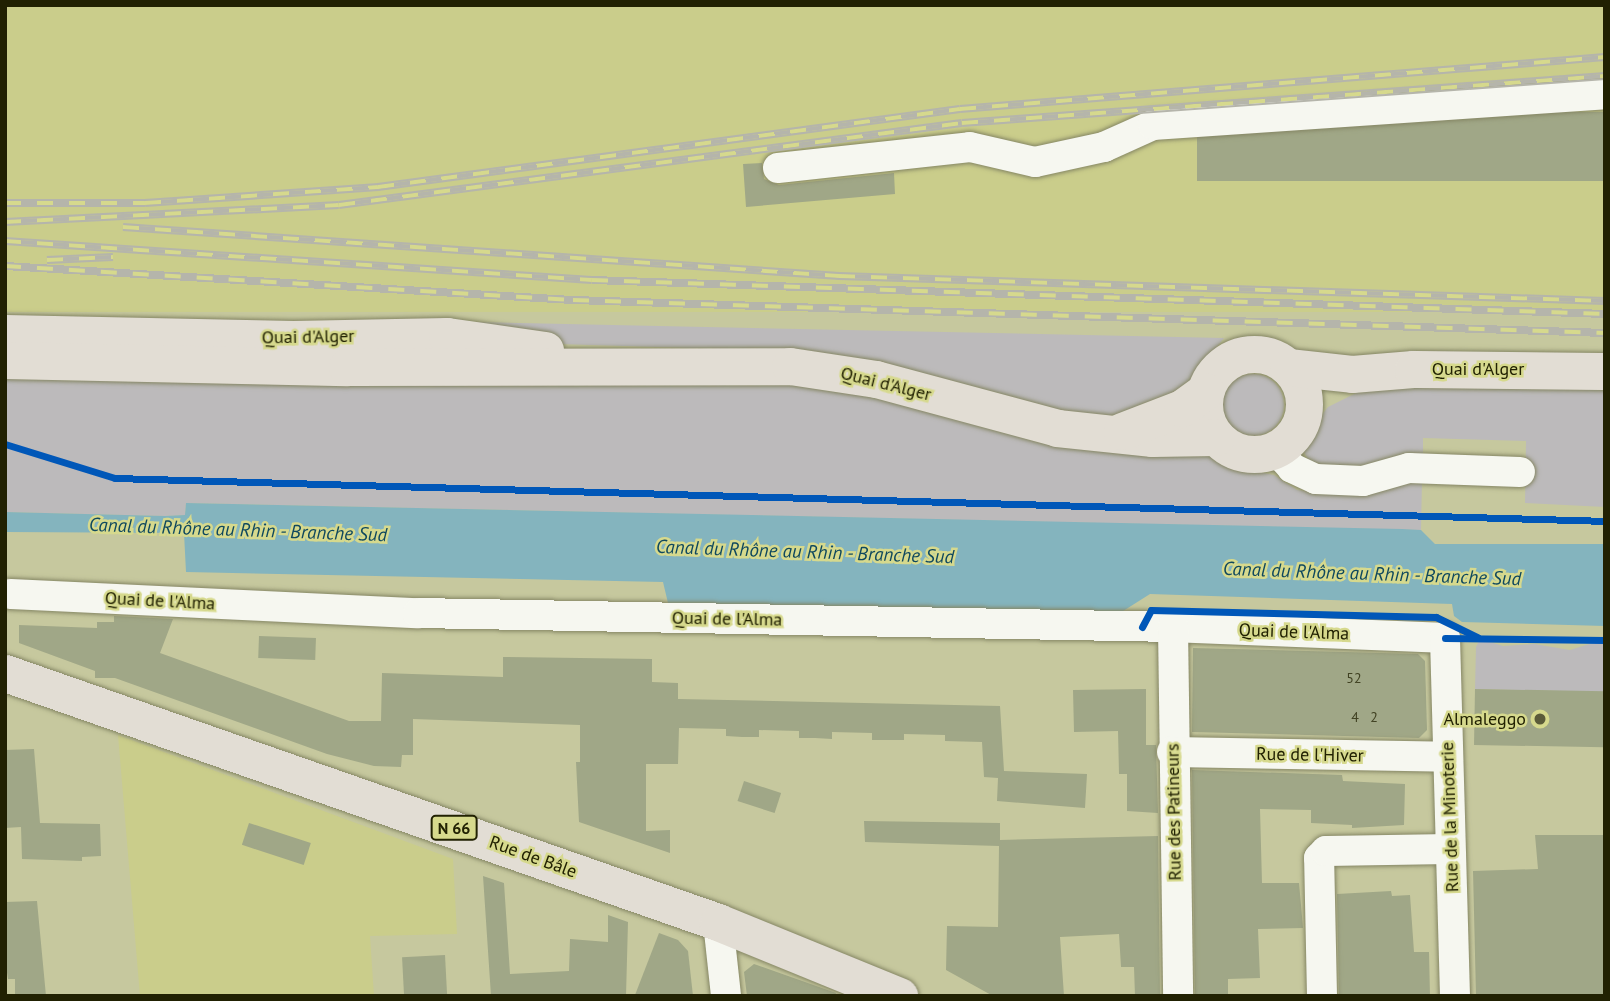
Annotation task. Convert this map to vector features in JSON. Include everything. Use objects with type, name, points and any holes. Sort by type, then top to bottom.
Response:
[{"type":"main road","name":"Quai d'Alger","points":[[5,333],[293,339],[447,336],[573,353],[607,363]]},
{"type":"main road","name":"Quai d'Alger","points":[[1118,432],[1182,408],[1205,391],[1218,368],[1240,356],[1266,355],[1288,367],[1352,374],[1413,369],[1605,371]]},
{"type":"main road","name":"Quai d'Alger","points":[[5,360],[511,369],[607,363],[790,366],[876,379],[1024,423],[1164,439],[1216,437]]},
{"type":"main road","points":[[1288,367],[1302,388],[1304,413]]},
{"type":"main road","points":[[1205,391],[1205,415],[1216,437],[1244,454],[1276,450],[1294,435],[1304,413],[1352,374]]},
{"type":"main road","name":"Rue de Bâle","points":[[5,673],[718,922],[899,996]]},
{"type":"street","points":[[778,168],[976,147],[1035,162],[1104,147],[1153,125],[1605,94]]},
{"type":"street","points":[[1276,450],[1292,468],[1316,479],[1363,481],[1409,468],[1520,472]]},
{"type":"street","name":"Quai de l'Alma","points":[[10,594],[418,613],[1173,627],[1444,638]]},
{"type":"street","name":"Rue des Patineurs","points":[[1173,627],[1172,752],[1178,996]]},
{"type":"street","name":"Rue de la Minoterie","points":[[1444,638],[1455,996]]},
{"type":"street","name":"Rue de l'Hiver","points":[[1172,752],[1448,757]]},
{"type":"street","points":[[1322,996],[1319,859],[1326,851],[1450,849]]},
{"type":"street","points":[[718,922],[726,996]]},
{"type":"shaded area","points":[[5,5],[1605,5],[1605,312],[5,312]]},
{"type":"shaded area","points":[[473,322],[1224,338],[1176,398],[1124,415],[1092,417],[793,351],[557,344]]},
{"type":"shaded area","points":[[5,370],[780,379],[1200,449],[1239,468],[1274,475],[1297,490],[1343,494],[1422,480],[1421,530],[186,503],[185,515],[165,516],[5,512]]},
{"type":"shaded area","points":[[1253,374],[1275,383],[1284,405],[1275,427],[1253,436],[1231,427],[1222,405],[1231,383]]},
{"type":"shaded area","points":[[1605,384],[1605,507],[1525,503],[1526,441],[1423,438],[1423,458],[1371,468],[1330,469],[1309,461],[1303,450],[1310,430],[1328,407],[1358,392],[1386,386]]},
{"type":"shaded area","points":[[1480,639],[1503,646],[1534,644],[1570,650],[1599,641],[1605,646],[1605,692],[1475,689],[1476,647]]},
{"type":"shaded area","points":[[118,735],[453,859],[457,934],[370,936],[374,996],[140,996]]},
{"type":"water","name":"Canal du Rhône au Rhin - Branche Sud","points":[[186,503],[1402,529],[1421,530],[1435,544],[1605,544],[1605,626],[1462,622],[1454,616],[1452,604],[1150,594],[1120,613],[668,603],[663,582],[186,572],[184,533],[5,532],[5,512],[165,516],[185,515]]},
{"type":"building","points":[[1197,112],[1605,112],[1605,181],[1197,181]]},
{"type":"building","points":[[762,163],[764,179],[779,185],[894,173],[895,194],[746,207],[743,164]]},
{"type":"building","points":[[114,616],[173,619],[160,653],[349,721],[381,721],[382,673],[503,677],[503,657],[652,659],[652,682],[678,683],[678,699],[1000,706],[1004,771],[1087,774],[1085,808],[997,801],[998,778],[984,777],[982,742],[945,741],[945,735],[904,734],[904,740],[872,740],[872,733],[832,732],[832,739],[799,738],[799,731],[759,730],[759,737],[742,737],[726,736],[726,729],[679,728],[678,764],[646,764],[646,831],[670,830],[670,853],[579,822],[576,762],[580,762],[580,725],[413,719],[413,755],[402,755],[401,767],[374,766],[327,754],[115,678],[95,678],[95,671],[19,643],[19,625],[97,628],[97,622],[114,622]]},
{"type":"building","points":[[259,636],[316,638],[315,660],[258,658]]},
{"type":"building","points":[[1193,648],[1418,654],[1425,661],[1427,730],[1419,738],[1192,732]]},
{"type":"building","points":[[1146,689],[1146,745],[1156,745],[1158,813],[1127,811],[1127,774],[1119,774],[1118,731],[1074,732],[1073,690]]},
{"type":"building","name":"Almaleggo","points":[[1475,689],[1605,691],[1604,747],[1474,745]]},
{"type":"building","points":[[34,749],[40,823],[100,824],[101,856],[82,857],[82,861],[22,859],[21,827],[5,828],[5,750]]},
{"type":"building","points":[[1192,770],[1342,775],[1343,781],[1405,784],[1404,825],[1352,828],[1352,825],[1311,823],[1311,810],[1260,809],[1262,883],[1299,883],[1303,928],[1258,929],[1260,978],[1228,979],[1228,996],[1195,996]]},
{"type":"building","points":[[744,781],[781,793],[775,813],[738,801]]},
{"type":"building","points":[[864,821],[1000,823],[1000,840],[1158,836],[1160,996],[1135,996],[1134,967],[1121,967],[1119,934],[1060,937],[1064,996],[993,996],[946,970],[947,926],[998,927],[999,846],[865,842]]},
{"type":"building","points":[[249,823],[311,843],[304,865],[242,845]]},
{"type":"building","points":[[1535,835],[1605,835],[1605,996],[1476,996],[1473,871],[1538,869]]},
{"type":"building","points":[[483,876],[504,883],[510,974],[569,971],[570,939],[608,942],[608,915],[628,922],[626,996],[491,996]]},
{"type":"building","points":[[1391,891],[1392,896],[1410,895],[1414,952],[1429,952],[1430,996],[1339,996],[1337,894]]},
{"type":"building","points":[[37,901],[46,996],[15,996],[15,979],[8,979],[5,960],[5,902]]},
{"type":"building","points":[[659,933],[678,940],[688,951],[693,996],[635,995]]},
{"type":"building","points":[[445,955],[447,996],[404,996],[402,957]]},
{"type":"building","points":[[754,964],[836,993],[835,996],[747,996],[744,972]]},
{"type":"railway","points":[[5,203],[145,203],[378,187],[960,109],[1605,57]]},
{"type":"railway","points":[[5,222],[339,205],[962,123],[1605,76]]},
{"type":"railway","points":[[123,227],[839,276],[1605,301]]},
{"type":"railway","points":[[5,241],[592,280],[1605,314]]},
{"type":"railway","points":[[47,260],[113,257]]},
{"type":"railway","points":[[5,266],[573,300],[1605,333]]},
{"type":"cycle path","points":[[5,444],[115,478],[1605,521]]},
{"type":"cycle path","points":[[1142,627],[1151,610],[1436,617],[1477,637]]},
{"type":"cycle path","points":[[1445,638],[1605,640]]},
{"type":"place","name":"Almaleggo","points":[[1540,719]]}]
